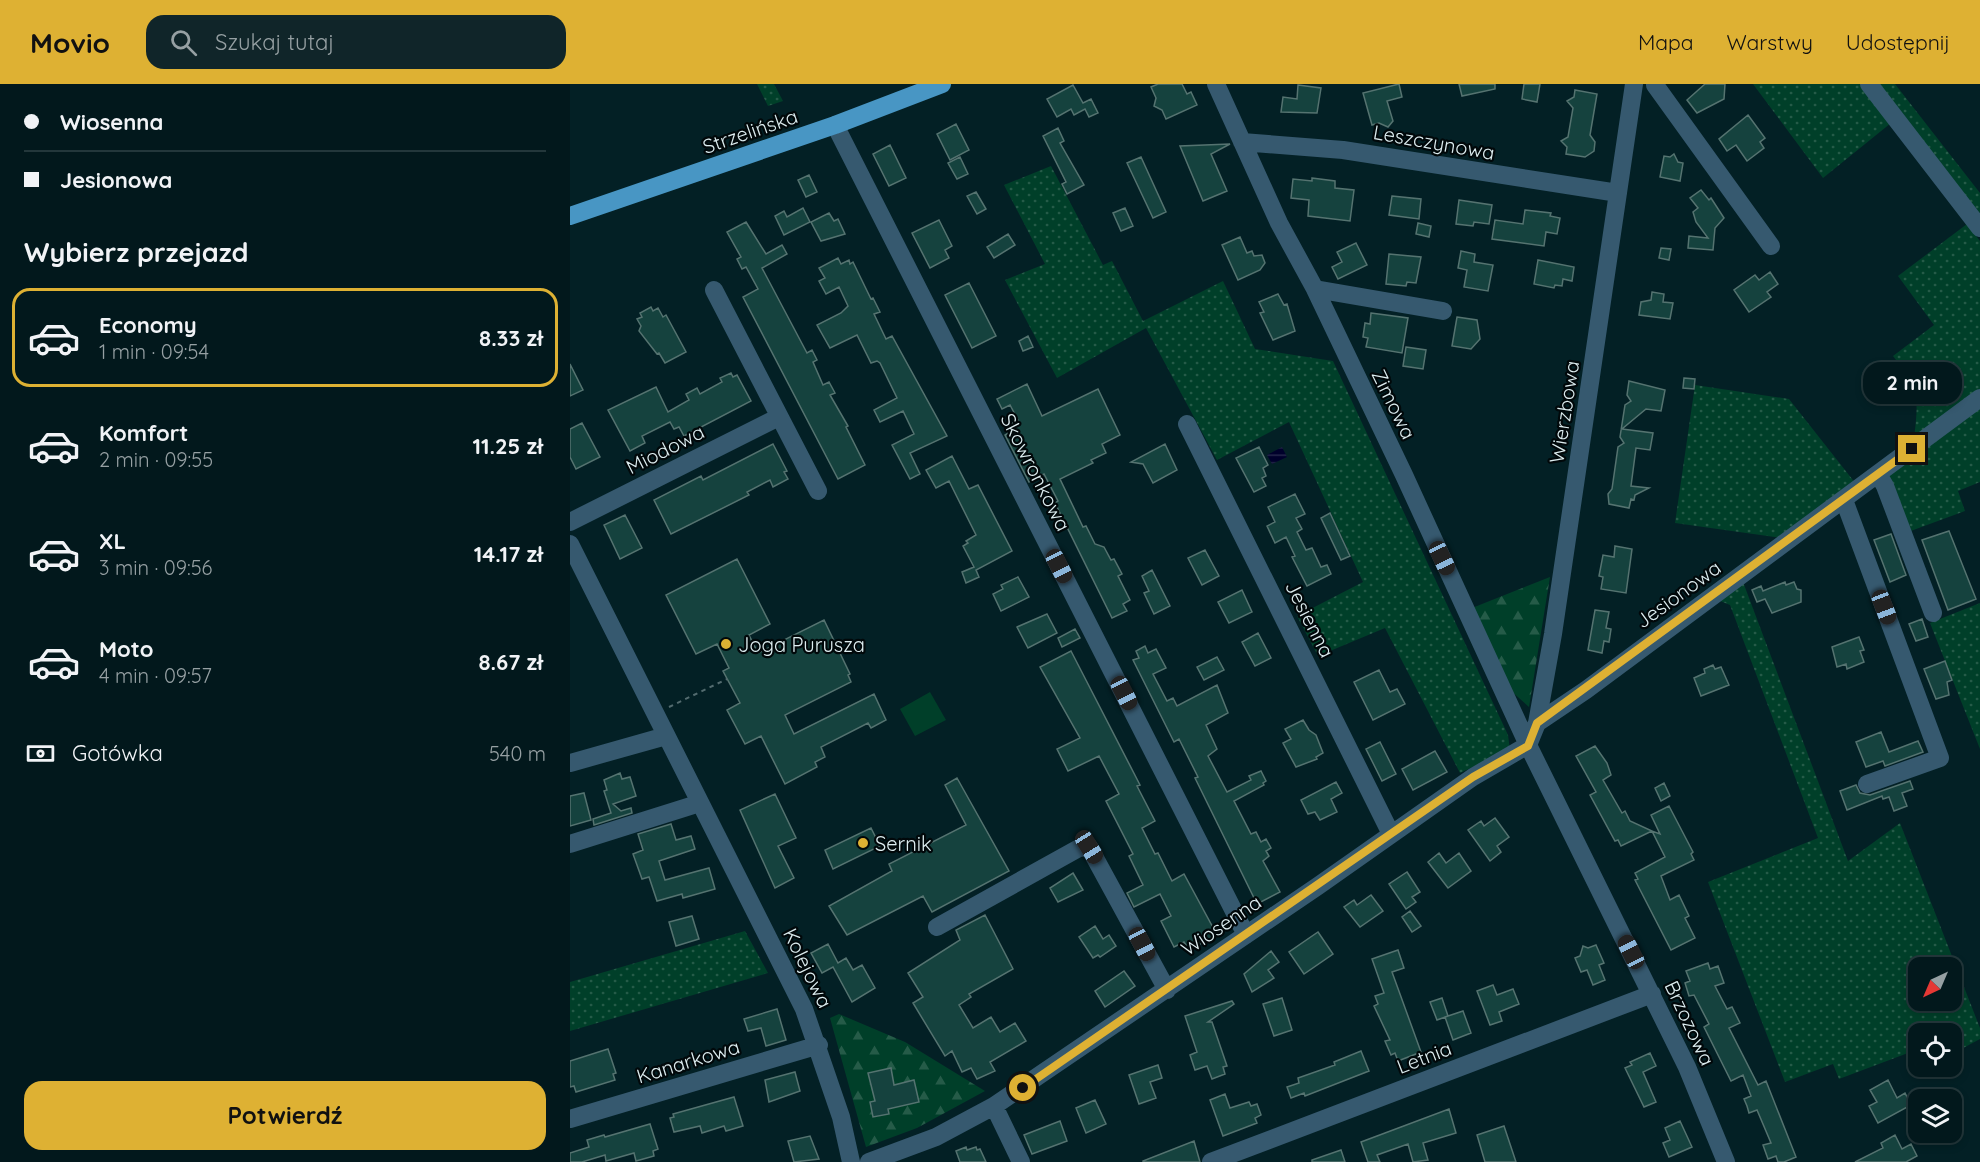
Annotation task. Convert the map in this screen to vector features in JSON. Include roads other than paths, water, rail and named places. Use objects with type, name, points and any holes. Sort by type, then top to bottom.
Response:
[{"type":"main road","name":"Strzelińska","points":[[570,216],[835,125],[942,84]]},
{"type":"street","name":"Zimowa","points":[[1216,84],[1279,223],[1315,289],[1528,746]]},
{"type":"street","name":"Wierzbowa","points":[[1528,746],[1537,723],[1555,622],[1634,84]]},
{"type":"street","points":[[1655,84],[1771,246]]},
{"type":"street","points":[[1869,84],[1980,228]]},
{"type":"street","name":"Skowronkowa","points":[[835,125],[1246,935]]},
{"type":"street","name":"Leszczynowa","points":[[1242,142],[1343,150],[1618,193]]},
{"type":"street","points":[[1315,289],[1443,311]]},
{"type":"street","points":[[714,290],[818,491]]},
{"type":"street","name":"Jesionowa","points":[[1537,723],[1980,398]]},
{"type":"street","name":"Miodowa","points":[[570,522],[779,417]]},
{"type":"street","name":"Jesienna","points":[[1187,424],[1391,834]]},
{"type":"street","points":[[1878,474],[1885,486],[1933,613]]},
{"type":"street","points":[[1844,500],[1940,758],[1867,784]]},
{"type":"street","name":"Kolejowa","points":[[570,544],[575,567],[666,736],[780,959],[819,1046],[841,1116],[851,1162]]},
{"type":"street","points":[[570,763],[666,736]]},
{"type":"street","name":"Wiosenna","points":[[869,1162],[936,1137],[994,1106],[1167,990],[1473,777],[1528,746]]},
{"type":"street","name":"Brzozowa","points":[[1528,746],[1687,1066],[1726,1162]]},
{"type":"street","points":[[570,844],[700,803]]},
{"type":"street","points":[[937,927],[1079,848],[1089,847],[1167,990]]},
{"type":"street","name":"Letnia","points":[[1211,1162],[1652,994]]},
{"type":"street","name":"Kanarkowa","points":[[570,1119],[819,1046]]},
{"type":"street","points":[[994,1106],[1021,1162]]},
{"type":"water","points":[[1282,447],[1287,457],[1272,464],[1267,455]]},
{"type":"place","name":"Joga Purusza","points":[[726,644]]},
{"type":"place","name":"Sernik","points":[[863,843]]}]
